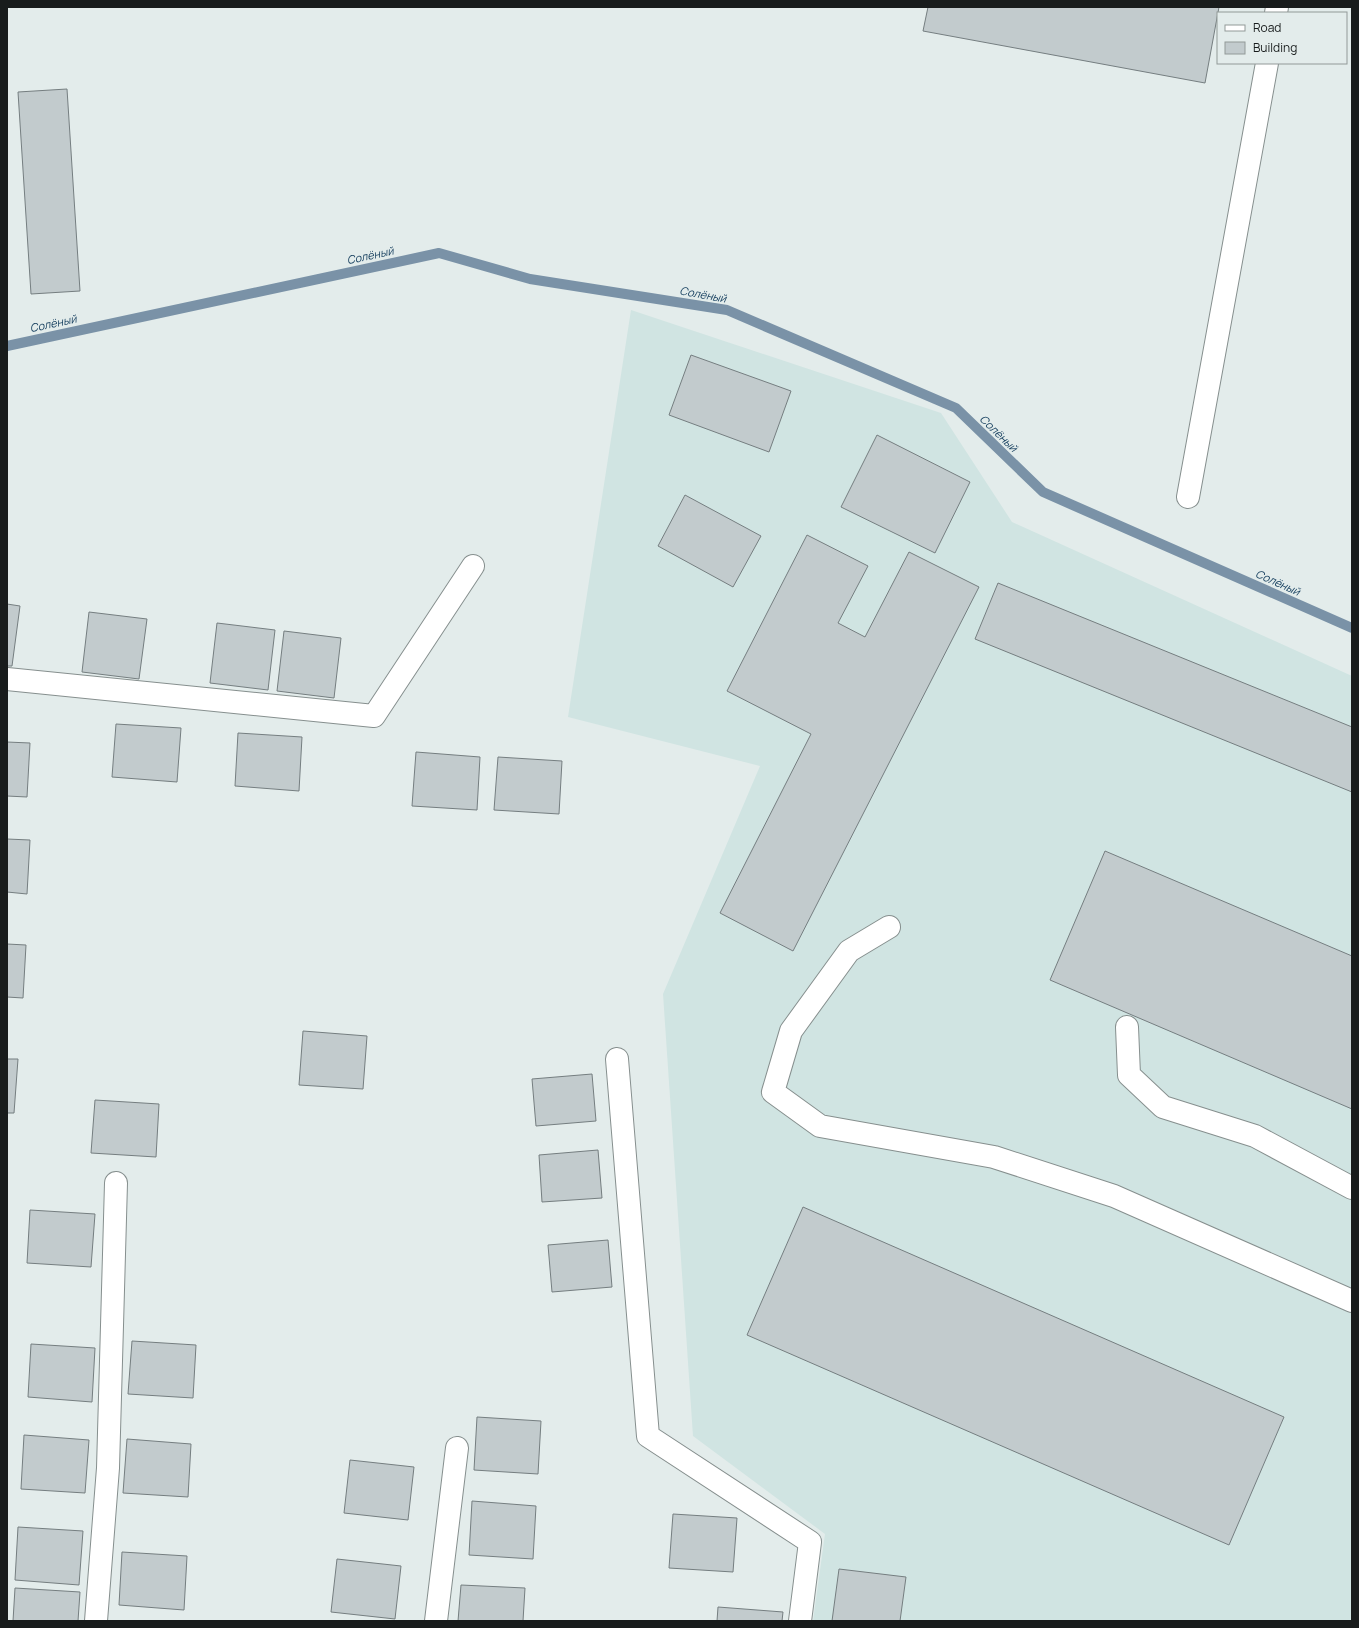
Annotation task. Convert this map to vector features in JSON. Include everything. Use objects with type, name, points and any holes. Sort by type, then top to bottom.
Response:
[{"type":"street","points":[[1188,497],[1267,64]]},
{"type":"street","points":[[7,679],[374,716],[473,566]]},
{"type":"street","points":[[889,927],[849,952],[791,1031],[772,1092],[820,1126],[994,1157],[1114,1196],[1352,1301]]},
{"type":"street","points":[[1126,1027],[1129,1075],[1163,1107],[1255,1136],[1352,1188]]},
{"type":"street","points":[[617,1059],[648,1436],[810,1542],[800,1621]]},
{"type":"street","points":[[96,1621],[108,1468],[116,1183]]},
{"type":"street","points":[[436,1621],[457,1448]]},
{"type":"shaded area","points":[[631,310],[941,413],[1012,522],[1352,676],[1352,1621],[813,1621],[825,1534],[693,1436],[663,994],[760,766],[568,717]]},
{"type":"building","points":[[928,7],[1219,7],[1205,83],[923,31]]},
{"type":"building","points":[[67,89],[80,291],[31,294],[18,92]]},
{"type":"building","points":[[691,355],[791,391],[769,452],[669,415]]},
{"type":"building","points":[[877,435],[970,482],[935,553],[841,507]]},
{"type":"building","points":[[685,495],[761,536],[733,587],[658,546]]},
{"type":"building","points":[[807,535],[868,566],[838,623],[865,637],[909,552],[979,587],[793,951],[720,913],[811,734],[727,691]]},
{"type":"building","points":[[998,583],[1352,727],[1352,792],[975,639]]},
{"type":"building","points":[[7,604],[20,606],[12,666],[7,666]]},
{"type":"building","points":[[89,612],[147,619],[139,679],[82,672]]},
{"type":"building","points":[[217,623],[275,630],[268,690],[210,683]]},
{"type":"building","points":[[284,631],[341,638],[334,698],[277,691]]},
{"type":"building","points":[[116,724],[181,728],[177,782],[112,777]]},
{"type":"building","points":[[238,733],[302,737],[299,791],[235,786]]},
{"type":"building","points":[[7,742],[30,743],[27,797],[7,796]]},
{"type":"building","points":[[416,752],[480,757],[477,810],[412,806]]},
{"type":"building","points":[[498,757],[562,761],[559,814],[494,810]]},
{"type":"building","points":[[7,839],[30,840],[27,894],[7,892]]},
{"type":"building","points":[[1105,851],[1352,956],[1352,1109],[1050,980]]},
{"type":"building","points":[[7,944],[26,945],[23,998],[7,997]]},
{"type":"building","points":[[303,1031],[367,1036],[363,1089],[299,1085]]},
{"type":"building","points":[[7,1059],[18,1059],[14,1113],[7,1113]]},
{"type":"building","points":[[592,1074],[596,1121],[536,1126],[532,1079]]},
{"type":"building","points":[[95,1100],[159,1104],[156,1157],[91,1153]]},
{"type":"building","points":[[598,1150],[602,1198],[542,1202],[539,1155]]},
{"type":"building","points":[[803,1207],[1284,1417],[1229,1545],[747,1335]]},
{"type":"building","points":[[30,1210],[95,1214],[91,1267],[27,1263]]},
{"type":"building","points":[[608,1240],[612,1287],[552,1292],[548,1245]]},
{"type":"building","points":[[132,1341],[196,1345],[193,1398],[128,1394]]},
{"type":"building","points":[[31,1344],[95,1348],[92,1402],[28,1397]]},
{"type":"building","points":[[477,1417],[541,1421],[538,1474],[474,1470]]},
{"type":"building","points":[[24,1435],[89,1440],[85,1493],[21,1489]]},
{"type":"building","points":[[127,1439],[191,1444],[188,1497],[123,1493]]},
{"type":"building","points":[[350,1460],[414,1467],[408,1520],[344,1513]]},
{"type":"building","points":[[472,1501],[536,1506],[533,1559],[469,1555]]},
{"type":"building","points":[[673,1514],[737,1518],[733,1572],[669,1568]]},
{"type":"building","points":[[18,1527],[83,1531],[79,1585],[15,1580]]},
{"type":"building","points":[[122,1552],[187,1556],[184,1610],[119,1605]]},
{"type":"building","points":[[337,1559],[401,1566],[395,1619],[331,1612]]},
{"type":"building","points":[[839,1569],[906,1577],[900,1621],[832,1621]]},
{"type":"building","points":[[461,1585],[525,1588],[523,1621],[458,1621]]},
{"type":"building","points":[[15,1588],[80,1592],[78,1621],[13,1621]]},
{"type":"building","points":[[718,1607],[783,1612],[782,1621],[717,1621]]},
{"type":"waterway","name":"Солёный","points":[[7,346],[439,253],[530,279],[727,310],[956,408],[1043,492],[1352,628]]}]
